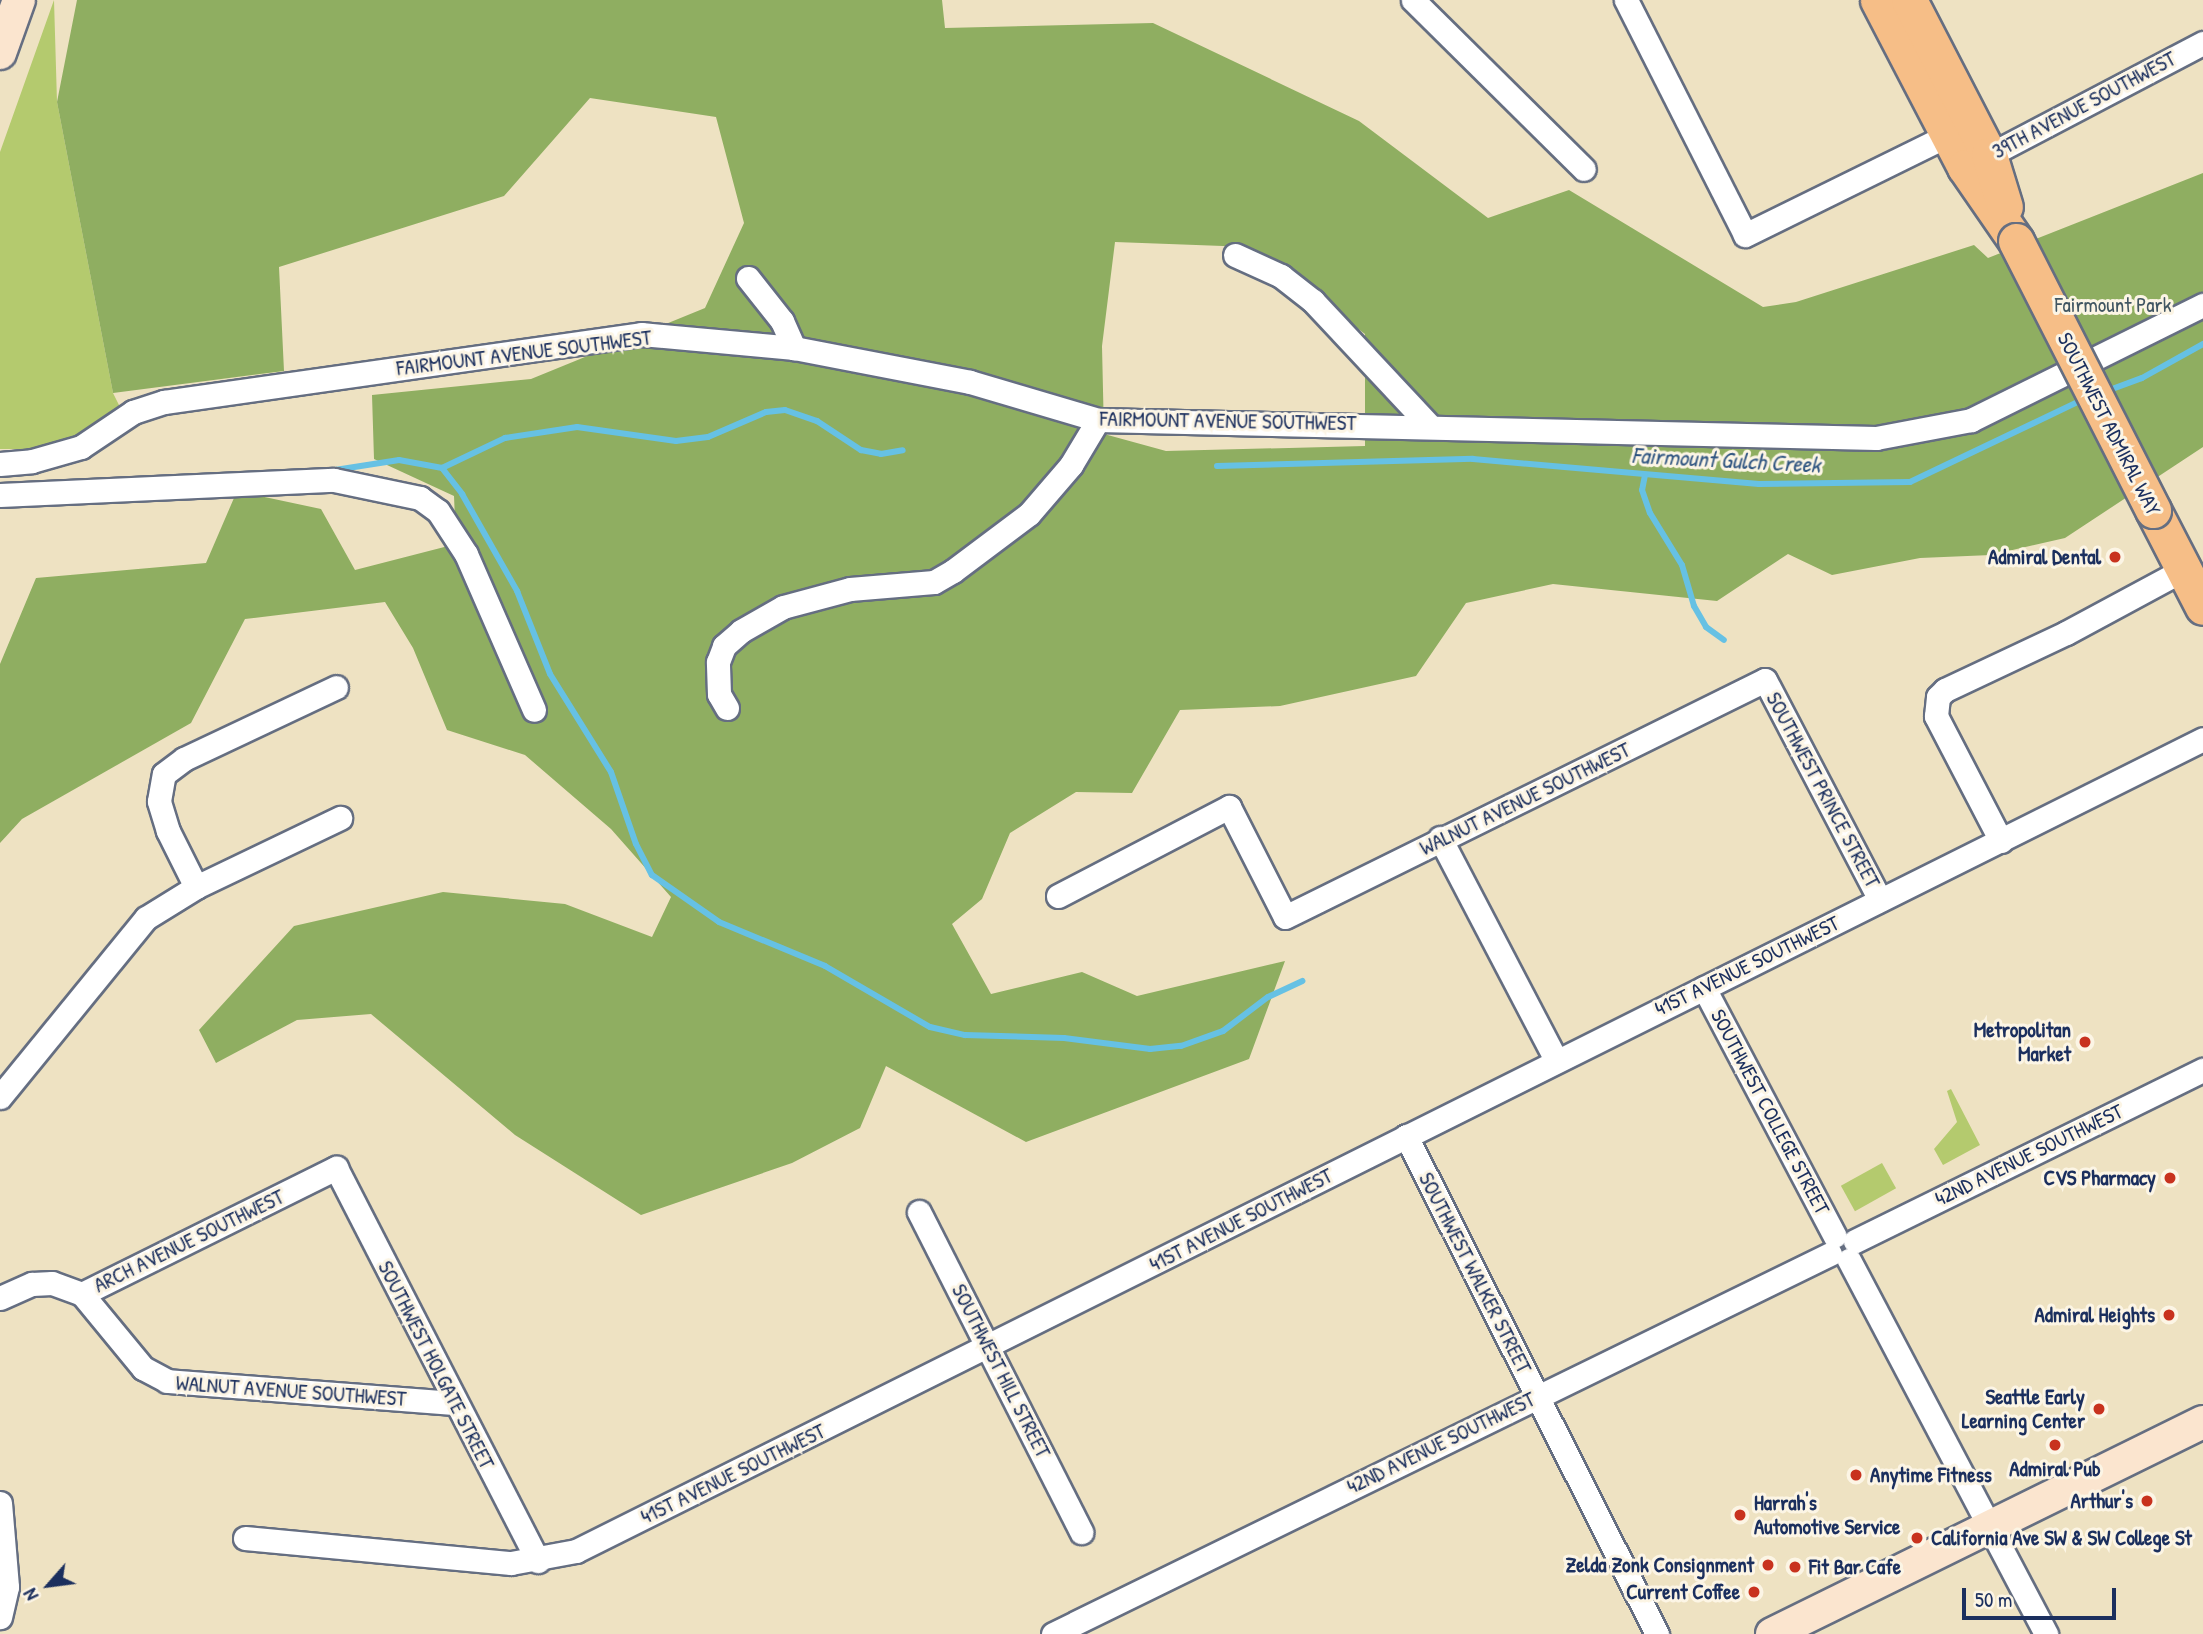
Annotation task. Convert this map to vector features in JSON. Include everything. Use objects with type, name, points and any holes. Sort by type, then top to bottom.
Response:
[{"type":"main road","points":[[0,53],[19,0]]},
{"type":"main road","name":"SOUTHWEST ADMIRAL WAY","points":[[1878,0],[1960,129],[2196,590]]},
{"type":"main road","name":"SOUTHWEST ADMIRAL WAY","points":[[1909,0],[1960,129]]},
{"type":"main road","points":[[1772,1634],[2203,1422]]},
{"type":"street","points":[[1413,0],[1584,169]]},
{"type":"street","points":[[1626,0],[1745,235],[1960,129]]},
{"type":"street","name":"39TH AVENUE SOUTHWEST","points":[[1977,161],[2203,43]]},
{"type":"street","points":[[1235,255],[1270,269],[1313,301],[1429,425]]},
{"type":"street","points":[[748,278],[786,327],[794,348]]},
{"type":"street","name":"FAIRMOUNT AVENUE SOUTHWEST","points":[[0,464],[32,461],[81,447],[138,410],[164,401],[641,334],[794,348],[970,382],[1098,420],[1429,425],[1876,438],[1924,432],[1971,420],[2203,305]]},
{"type":"street","points":[[727,708],[719,694],[718,662],[724,646],[741,631],[783,607],[850,589],[934,582],[953,571],[1029,514],[1071,465],[1098,420]]},
{"type":"street","points":[[0,495],[334,480],[420,498],[438,511],[466,554],[534,710]]},
{"type":"street","points":[[2001,841],[1936,716],[1935,705],[1945,690],[2066,633],[2196,590]]},
{"type":"street","name":"WALNUT AVENUE SOUTHWEST","points":[[1058,896],[1229,807],[1285,917],[1440,838],[1568,780],[1765,680]]},
{"type":"street","name":"SOUTHWEST PRINCE STREET","points":[[1765,680],[1880,900]]},
{"type":"street","points":[[196,887],[168,831],[158,789],[164,774],[174,765],[336,687]]},
{"type":"street","name":"41ST AVENUE SOUTHWEST","points":[[245,1538],[511,1563],[538,1561],[576,1551],[989,1348],[1556,1060],[2203,739]]},
{"type":"street","points":[[0,1097],[146,918],[196,887],[340,818]]},
{"type":"street","points":[[1440,838],[1556,1060]]},
{"type":"street","name":"SOUTHWEST COLLEGE STREET","points":[[1704,988],[2046,1634]]},
{"type":"street","name":"42ND AVENUE SOUTHWEST","points":[[1054,1634],[2203,1070]]},
{"type":"street","name":"SOUTHWEST WALKER STREET","points":[[1406,1136],[1657,1634]]},
{"type":"street","name":"ARCH AVENUE SOUTHWEST","points":[[0,1298],[32,1284],[52,1283],[82,1294],[336,1168]]},
{"type":"street","name":"SOUTHWEST HOLGATE STREET","points":[[336,1168],[538,1561]]},
{"type":"street","name":"SOUTHWEST HILL STREET","points":[[919,1212],[1081,1531]]},
{"type":"street","name":"WALNUT AVENUE SOUTHWEST","points":[[82,1294],[144,1368],[167,1381],[455,1404]]},
{"type":"street","points":[[0,1503],[7,1587],[0,1617]]},
{"type":"green space","points":[[54,0],[57,102],[113,393],[120,407],[79,437],[43,449],[0,449],[0,152]]},
{"type":"green space","name":"Fairmount Park","points":[[77,0],[942,0],[945,28],[1153,23],[1359,121],[1488,218],[1569,190],[1763,307],[1796,302],[1974,245],[1988,258],[2203,173],[2203,447],[2065,538],[1991,555],[1920,558],[1832,575],[1788,554],[1717,601],[1553,584],[1466,603],[1416,676],[1280,706],[1180,710],[1132,793],[1076,792],[1010,833],[982,899],[952,924],[991,994],[1082,972],[1137,996],[1285,961],[1249,1059],[1026,1142],[886,1066],[860,1128],[792,1163],[641,1215],[515,1135],[371,1014],[297,1020],[216,1063],[199,1030],[294,926],[443,892],[565,904],[652,937],[671,897],[611,829],[525,755],[447,730],[413,648],[385,602],[245,619],[191,723],[22,819],[0,843],[0,664],[36,578],[206,563],[237,491],[321,509],[355,570],[456,544],[454,496],[374,459],[372,395],[531,379],[705,308],[744,223],[716,117],[590,98],[504,196],[279,267],[284,371],[113,393],[57,102]],"holes":[[[1115,242],[1250,247],[1365,334],[1365,446],[1166,451],[1104,434],[1102,346]]]},
{"type":"green space","points":[[1951,1089],[1980,1145],[1943,1165],[1934,1149],[1957,1122],[1947,1091]]},
{"type":"green space","points":[[1882,1163],[1896,1188],[1855,1211],[1841,1186]]},
{"type":"waterway","name":"Fairmount Gulch Creek","points":[[2104,392],[2142,378],[2203,344]]},
{"type":"waterway","name":"Fairmount Gulch Creek","points":[[1217,466],[1473,459],[1759,484],[1910,482],[2084,399]]},
{"type":"waterway","name":"Fairmount Gulch Creek","points":[[335,470],[399,460],[442,468],[505,438],[577,427],[676,441],[708,437],[766,412],[785,410],[817,421],[861,450],[881,454],[903,450]]},
{"type":"waterway","points":[[442,468],[462,494],[517,591],[550,674],[611,772],[636,844],[652,875],[719,922],[825,966],[930,1027],[965,1035],[1064,1038],[1150,1049],[1181,1046],[1223,1031],[1268,997],[1303,981]]},
{"type":"waterway","points":[[1645,475],[1642,490],[1650,513],[1682,565],[1694,606],[1706,627],[1724,640]]},
{"type":"place","name":"Admiral Dental","points":[[2115,557]]},
{"type":"place","name":"Metropolitan Market","points":[[2085,1042]]},
{"type":"place","name":"CVS Pharmacy","points":[[2170,1178]]},
{"type":"place","name":"Admiral Heights","points":[[2169,1315]]},
{"type":"place","name":"Seattle Early Learning Center","points":[[2099,1409]]},
{"type":"place","name":"Admiral Pub","points":[[2055,1445]]},
{"type":"place","name":"Anytime Fitness","points":[[1856,1475]]},
{"type":"place","name":"Arthur's","points":[[2147,1501]]},
{"type":"place","name":"Harrah's Automotive Service","points":[[1740,1515]]},
{"type":"place","name":"California Ave SW & SW College St","points":[[1917,1538]]},
{"type":"place","name":"Zelda Zonk Consignment","points":[[1768,1565]]},
{"type":"place","name":"Fit Bar Cafe","points":[[1795,1567]]},
{"type":"place","name":"Current Coffee","points":[[1754,1592]]}]
